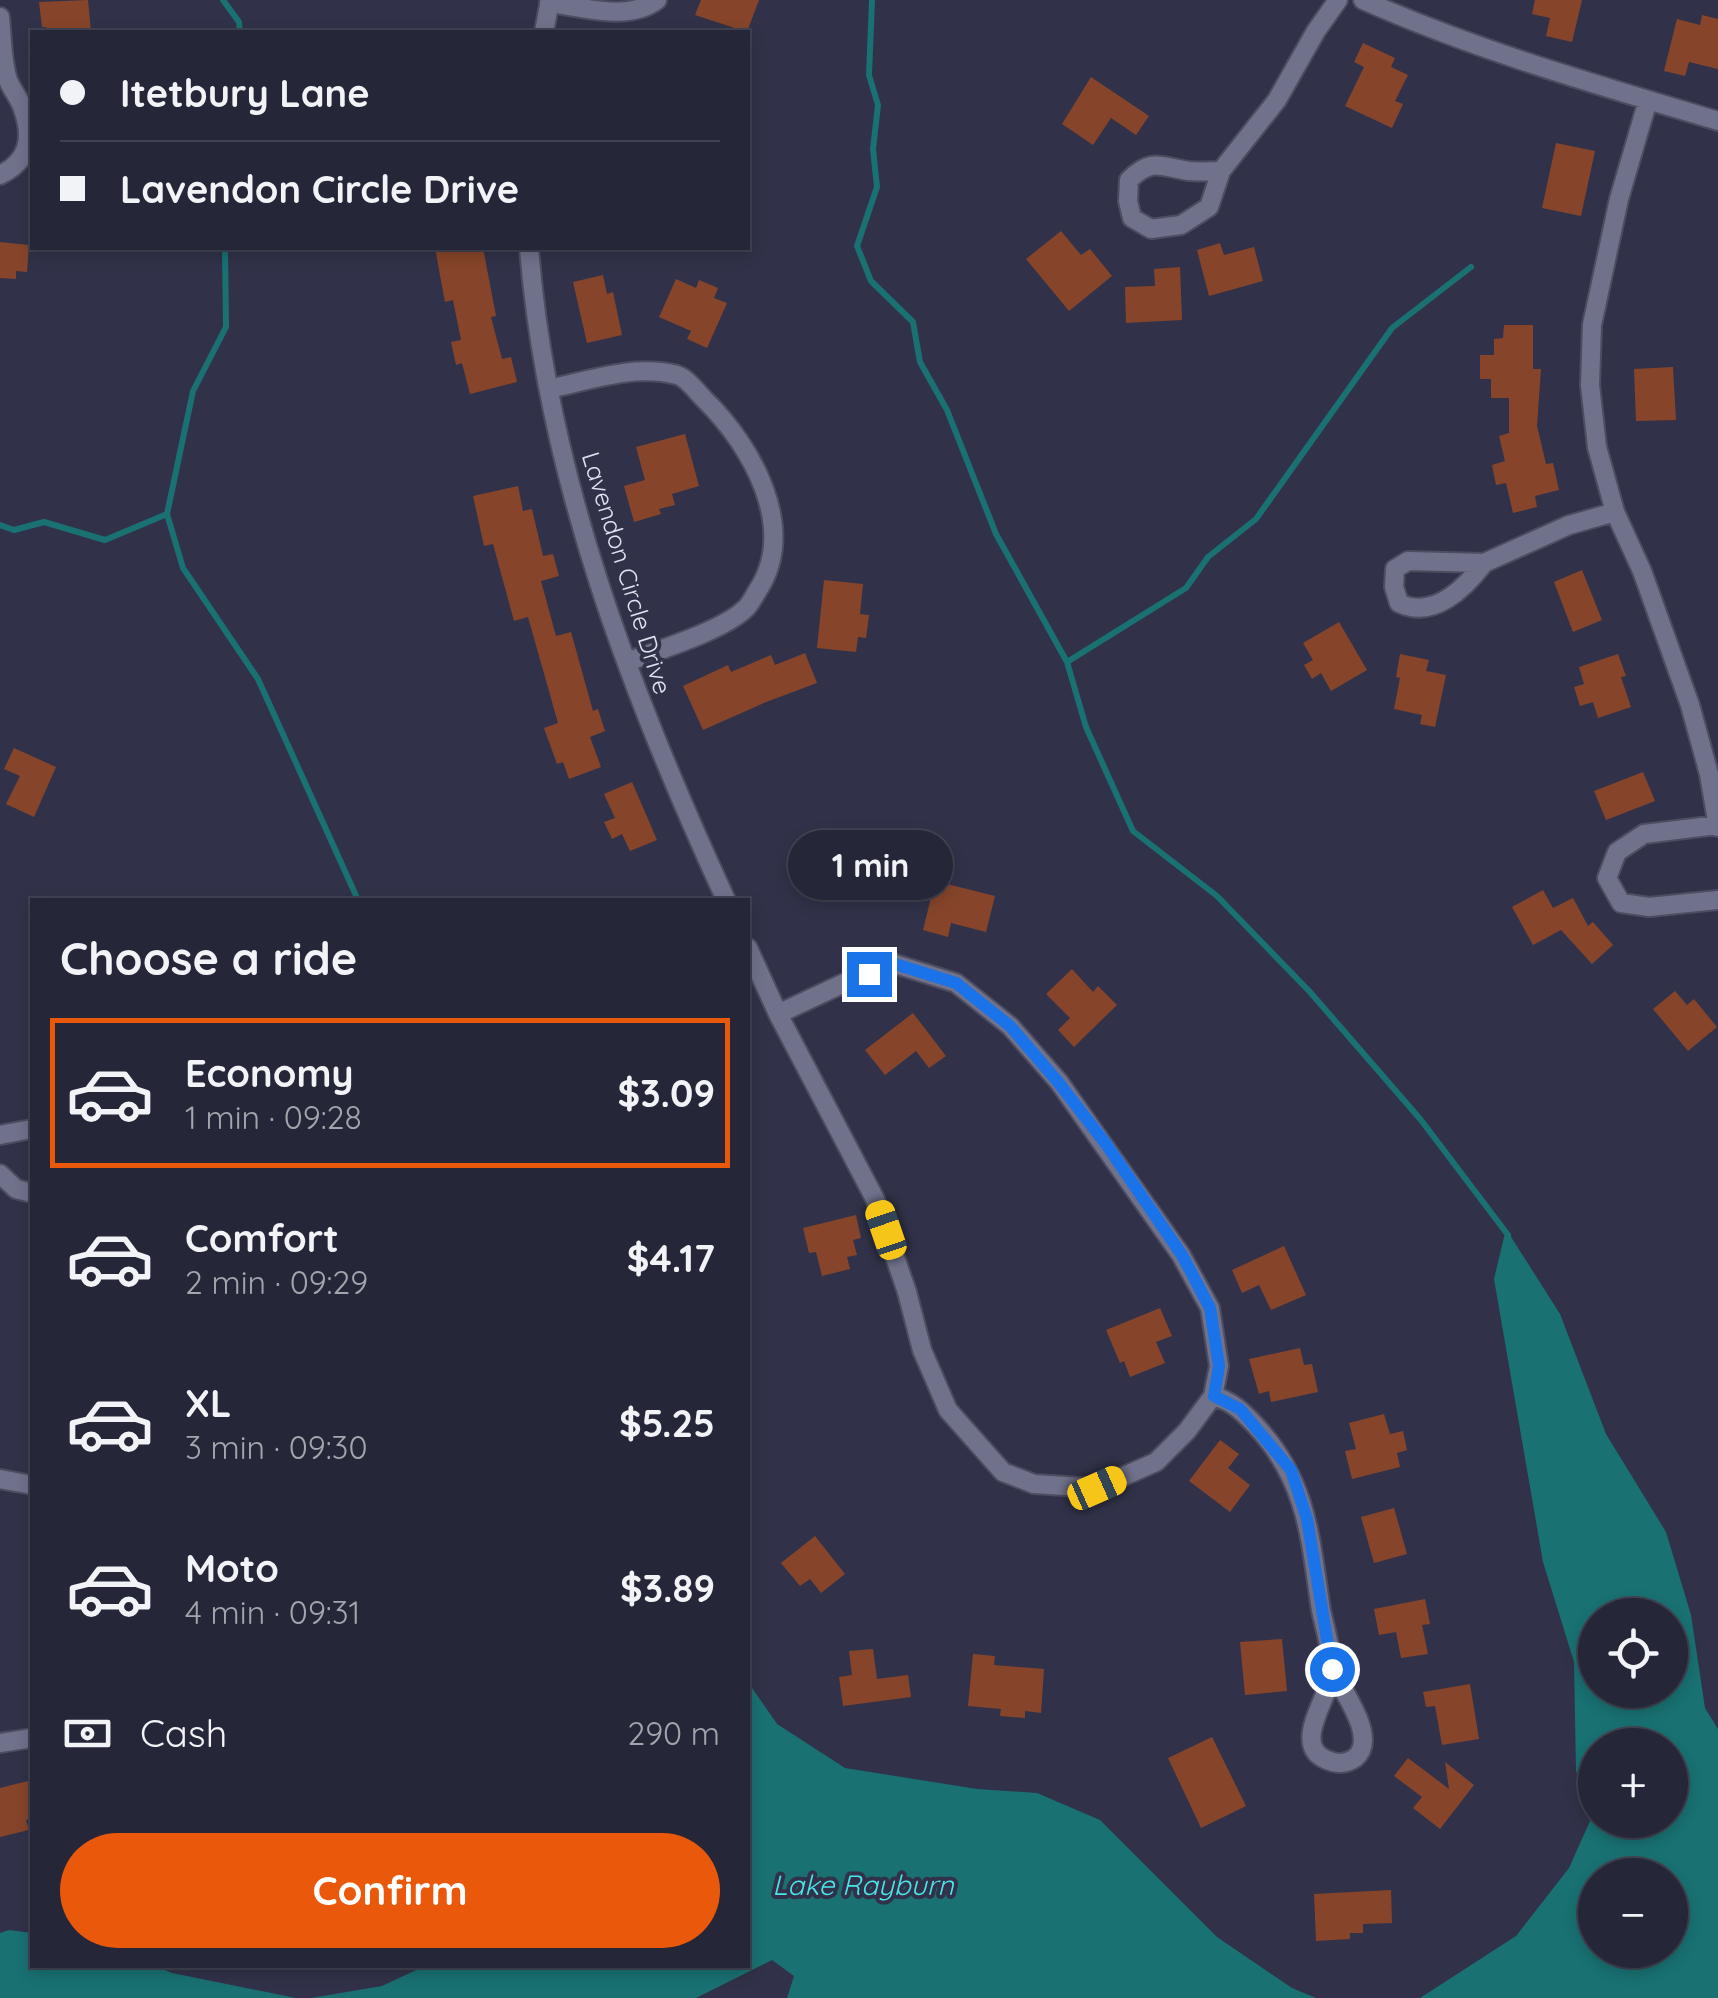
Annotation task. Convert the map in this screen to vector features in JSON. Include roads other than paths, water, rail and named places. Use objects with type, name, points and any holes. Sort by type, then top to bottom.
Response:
[{"type":"street","points":[[544,30],[550,1],[630,12],[657,0]]},
{"type":"street","points":[[1221,171],[1191,171],[1157,164],[1140,169],[1129,180],[1132,218],[1151,228],[1181,225],[1208,207],[1221,171],[1277,100],[1338,0]]},
{"type":"street","points":[[1363,0],[1559,75],[1718,121]]},
{"type":"street","points":[[0,16],[4,82],[23,109],[26,144],[25,155],[15,168],[0,175]]},
{"type":"street","points":[[1648,100],[1618,199],[1592,325],[1590,385],[1597,447],[1615,512],[1642,571],[1690,705],[1718,826],[1644,834],[1617,852],[1607,878],[1621,904],[1648,907],[1718,900]]},
{"type":"street","name":"Lavendon Circle Drive","points":[[529,250],[549,390],[576,504],[658,749],[725,898]]},
{"type":"street","points":[[549,390],[633,370],[681,376],[715,410],[744,450],[767,493],[774,536],[772,550],[766,577],[745,610],[712,629],[627,662]]},
{"type":"street","points":[[1484,563],[1468,583],[1432,606],[1411,609],[1399,602],[1394,586],[1396,569],[1408,561],[1484,563],[1569,526],[1615,512]]},
{"type":"street","points":[[750,952],[778,1014],[875,1199],[922,1350],[948,1410],[1003,1472],[1034,1484],[1097,1488],[1156,1462],[1214,1396],[1219,1366],[1210,1308],[1182,1255],[1106,1144],[1010,1026],[956,983],[895,964],[778,1014]]},
{"type":"street","points":[[0,1135],[30,1128]]},
{"type":"street","points":[[0,1174],[16,1189],[30,1192]]},
{"type":"street","points":[[1214,1396],[1240,1409],[1291,1470],[1307,1519],[1332,1669],[1328,1696],[1316,1710],[1312,1740],[1324,1758],[1348,1762],[1359,1755],[1364,1741],[1355,1710],[1332,1669]]},
{"type":"street","points":[[0,1479],[30,1484]]},
{"type":"street","points":[[0,1742],[30,1738]]},
{"type":"water","points":[[1506,1229],[1560,1314],[1606,1434],[1666,1532],[1686,1598],[1578,1598],[1578,1708],[1688,1708],[1688,1605],[1691,1615],[1705,1708],[1718,1729],[1718,1998],[1420,1998],[1516,1936],[1569,1868],[1582,1838],[1688,1838],[1688,1728],[1578,1728],[1578,1776],[1574,1662],[1543,1562],[1494,1279]]},
{"type":"water","name":"Lake Rayburn","points":[[750,1685],[777,1724],[845,1768],[977,1789],[1037,1793],[1100,1820],[1217,1937],[1292,1988],[1316,1998],[787,1998],[794,1976],[772,1960],[696,1998],[311,1998],[382,1986],[421,1968],[750,1968]]},
{"type":"water","points":[[0,1933],[30,1933],[30,1968],[160,1968],[296,1998],[0,1998]]},
{"type":"waterway","points":[[223,0],[239,22],[240,30]]},
{"type":"waterway","points":[[872,0],[869,75],[878,105],[873,149],[877,187],[857,246],[871,281],[913,322],[920,362],[947,410],[996,534],[1067,662],[1086,727],[1133,831],[1217,896],[1310,992],[1421,1120],[1508,1235]]},
{"type":"waterway","points":[[225,250],[226,327],[193,391],[167,514],[183,568],[258,679],[357,898]]},
{"type":"waterway","points":[[1067,662],[1186,588],[1208,557],[1256,519],[1392,328],[1471,267]]},
{"type":"waterway","points":[[0,525],[14,530],[44,522],[105,540],[167,514]]}]
